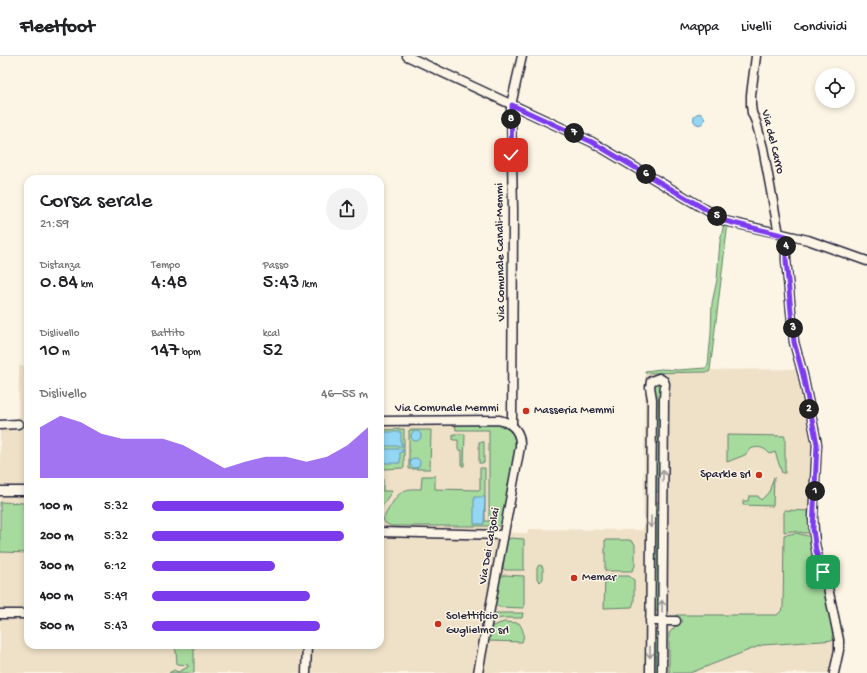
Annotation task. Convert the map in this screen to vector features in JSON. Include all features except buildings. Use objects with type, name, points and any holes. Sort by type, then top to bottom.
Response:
[{"type":"street","points":[[407,56],[592,142],[725,221],[808,240],[867,261]]},
{"type":"street","name":"Via Comunale Canali-Memmi","points":[[512,425],[514,311],[512,105],[522,56]]},
{"type":"street","name":"Via del Carro","points":[[756,56],[751,95],[752,113],[763,148],[783,235],[794,342],[803,375],[817,444],[813,518],[815,544],[819,564],[827,583],[839,640],[834,673]]},
{"type":"street","points":[[650,673],[652,399],[650,387],[651,381],[659,378],[666,384],[664,392],[662,673]]},
{"type":"street","name":"Via Comunale Memmi","points":[[384,421],[492,420],[505,421],[512,425]]},
{"type":"street","points":[[0,425],[18,424]]},
{"type":"street","name":"Via Dei Calzolai","points":[[478,673],[520,443],[517,433],[512,425]]},
{"type":"street","points":[[0,491],[24,491]]},
{"type":"street","points":[[651,497],[663,497]]},
{"type":"street","points":[[384,532],[503,535]]},
{"type":"street","points":[[0,614],[24,614]]},
{"type":"street","points":[[650,621],[676,621]]},
{"type":"street","points":[[306,673],[307,649]]},
{"type":"shaded area","points":[[19,366],[24,366],[24,649],[384,649],[384,424],[495,423],[503,532],[528,533],[528,529],[643,530],[645,373],[708,372],[710,370],[799,369],[815,443],[812,515],[836,636],[833,673],[0,673],[0,430],[18,430]]},
{"type":"green space","points":[[728,223],[709,372],[645,373],[645,371],[661,369],[678,370],[706,368],[708,365],[712,303],[717,280],[720,241],[724,224]]},
{"type":"green space","points":[[656,383],[661,384],[662,386],[660,490],[657,492],[653,489],[654,386]]},
{"type":"green space","points":[[489,422],[502,424],[510,429],[518,442],[503,526],[391,526],[385,523],[384,517],[391,504],[400,494],[409,489],[421,489],[422,476],[435,476],[435,489],[480,490],[480,468],[485,468],[485,521],[489,521],[489,430],[456,430],[455,423]]},
{"type":"green space","points":[[404,429],[404,468],[384,469],[384,430]]},
{"type":"green space","points":[[409,430],[431,430],[430,469],[409,469]]},
{"type":"green space","points":[[453,434],[465,434],[464,466],[462,466],[462,450],[458,450],[458,440],[453,440]]},
{"type":"green space","points":[[727,435],[785,436],[785,473],[782,473],[775,452],[770,454],[761,448],[750,449],[745,455],[727,462]]},
{"type":"green space","points":[[479,442],[484,442],[484,463],[479,463]]},
{"type":"green space","points":[[774,477],[773,506],[743,505],[743,501],[748,501],[749,496],[758,496],[761,500],[769,492]]},
{"type":"green space","points":[[384,491],[392,491],[384,503]]},
{"type":"green space","points":[[0,502],[24,503],[24,553],[0,552]]},
{"type":"green space","points":[[655,503],[660,503],[660,609],[656,611],[654,610]]},
{"type":"green space","points":[[784,510],[811,511],[811,532],[784,532]]},
{"type":"green space","points":[[796,533],[808,536],[812,539],[825,581],[837,640],[762,645],[690,673],[669,673],[669,633],[675,627],[676,615],[777,615],[783,609],[784,535]]},
{"type":"green space","points":[[510,538],[524,539],[524,570],[505,570],[501,565],[506,542]]},
{"type":"green space","points":[[605,540],[630,540],[635,544],[635,566],[632,571],[605,571]]},
{"type":"green space","points":[[539,565],[543,568],[543,579],[540,582],[537,579],[537,568]]},
{"type":"green space","points":[[505,575],[524,576],[524,608],[499,607],[495,605],[500,577]]},
{"type":"green space","points":[[605,576],[629,576],[634,580],[634,602],[632,607],[604,608]]},
{"type":"green space","points":[[496,613],[523,613],[522,618],[502,618],[491,621],[493,615]]},
{"type":"green space","points":[[504,622],[519,623],[523,632],[522,642],[487,641],[490,627]]},
{"type":"green space","points":[[653,633],[659,633],[660,673],[652,673]]},
{"type":"green space","points":[[175,649],[194,649],[194,673],[169,673],[174,670],[178,672],[188,667],[188,665],[177,664]]},
{"type":"water","points":[[697,114],[701,114],[703,115],[703,123],[697,124],[694,121],[694,117]]},
{"type":"water","points":[[416,431],[421,436],[416,441],[411,436]]},
{"type":"water","points":[[385,432],[401,432],[401,444],[403,444],[403,446],[385,446]]},
{"type":"water","points":[[384,449],[403,449],[403,452],[400,452],[400,463],[384,463]]},
{"type":"water","points":[[415,458],[420,463],[415,468],[410,463]]},
{"type":"water","points":[[474,497],[485,497],[484,524],[474,524]]},
{"type":"place","name":"Masseria Memmi","points":[[526,411]]},
{"type":"place","name":"Sparkle srl","points":[[759,475]]},
{"type":"place","name":"Memar","points":[[574,578]]},
{"type":"place","name":"Solettificio Guglielmo srl","points":[[438,624]]},
{"type":"route","points":[[511,155],[512,105],[592,142],[725,221],[786,236],[786,260],[794,342],[803,375],[817,444],[813,529],[819,564],[823,572]]}]
